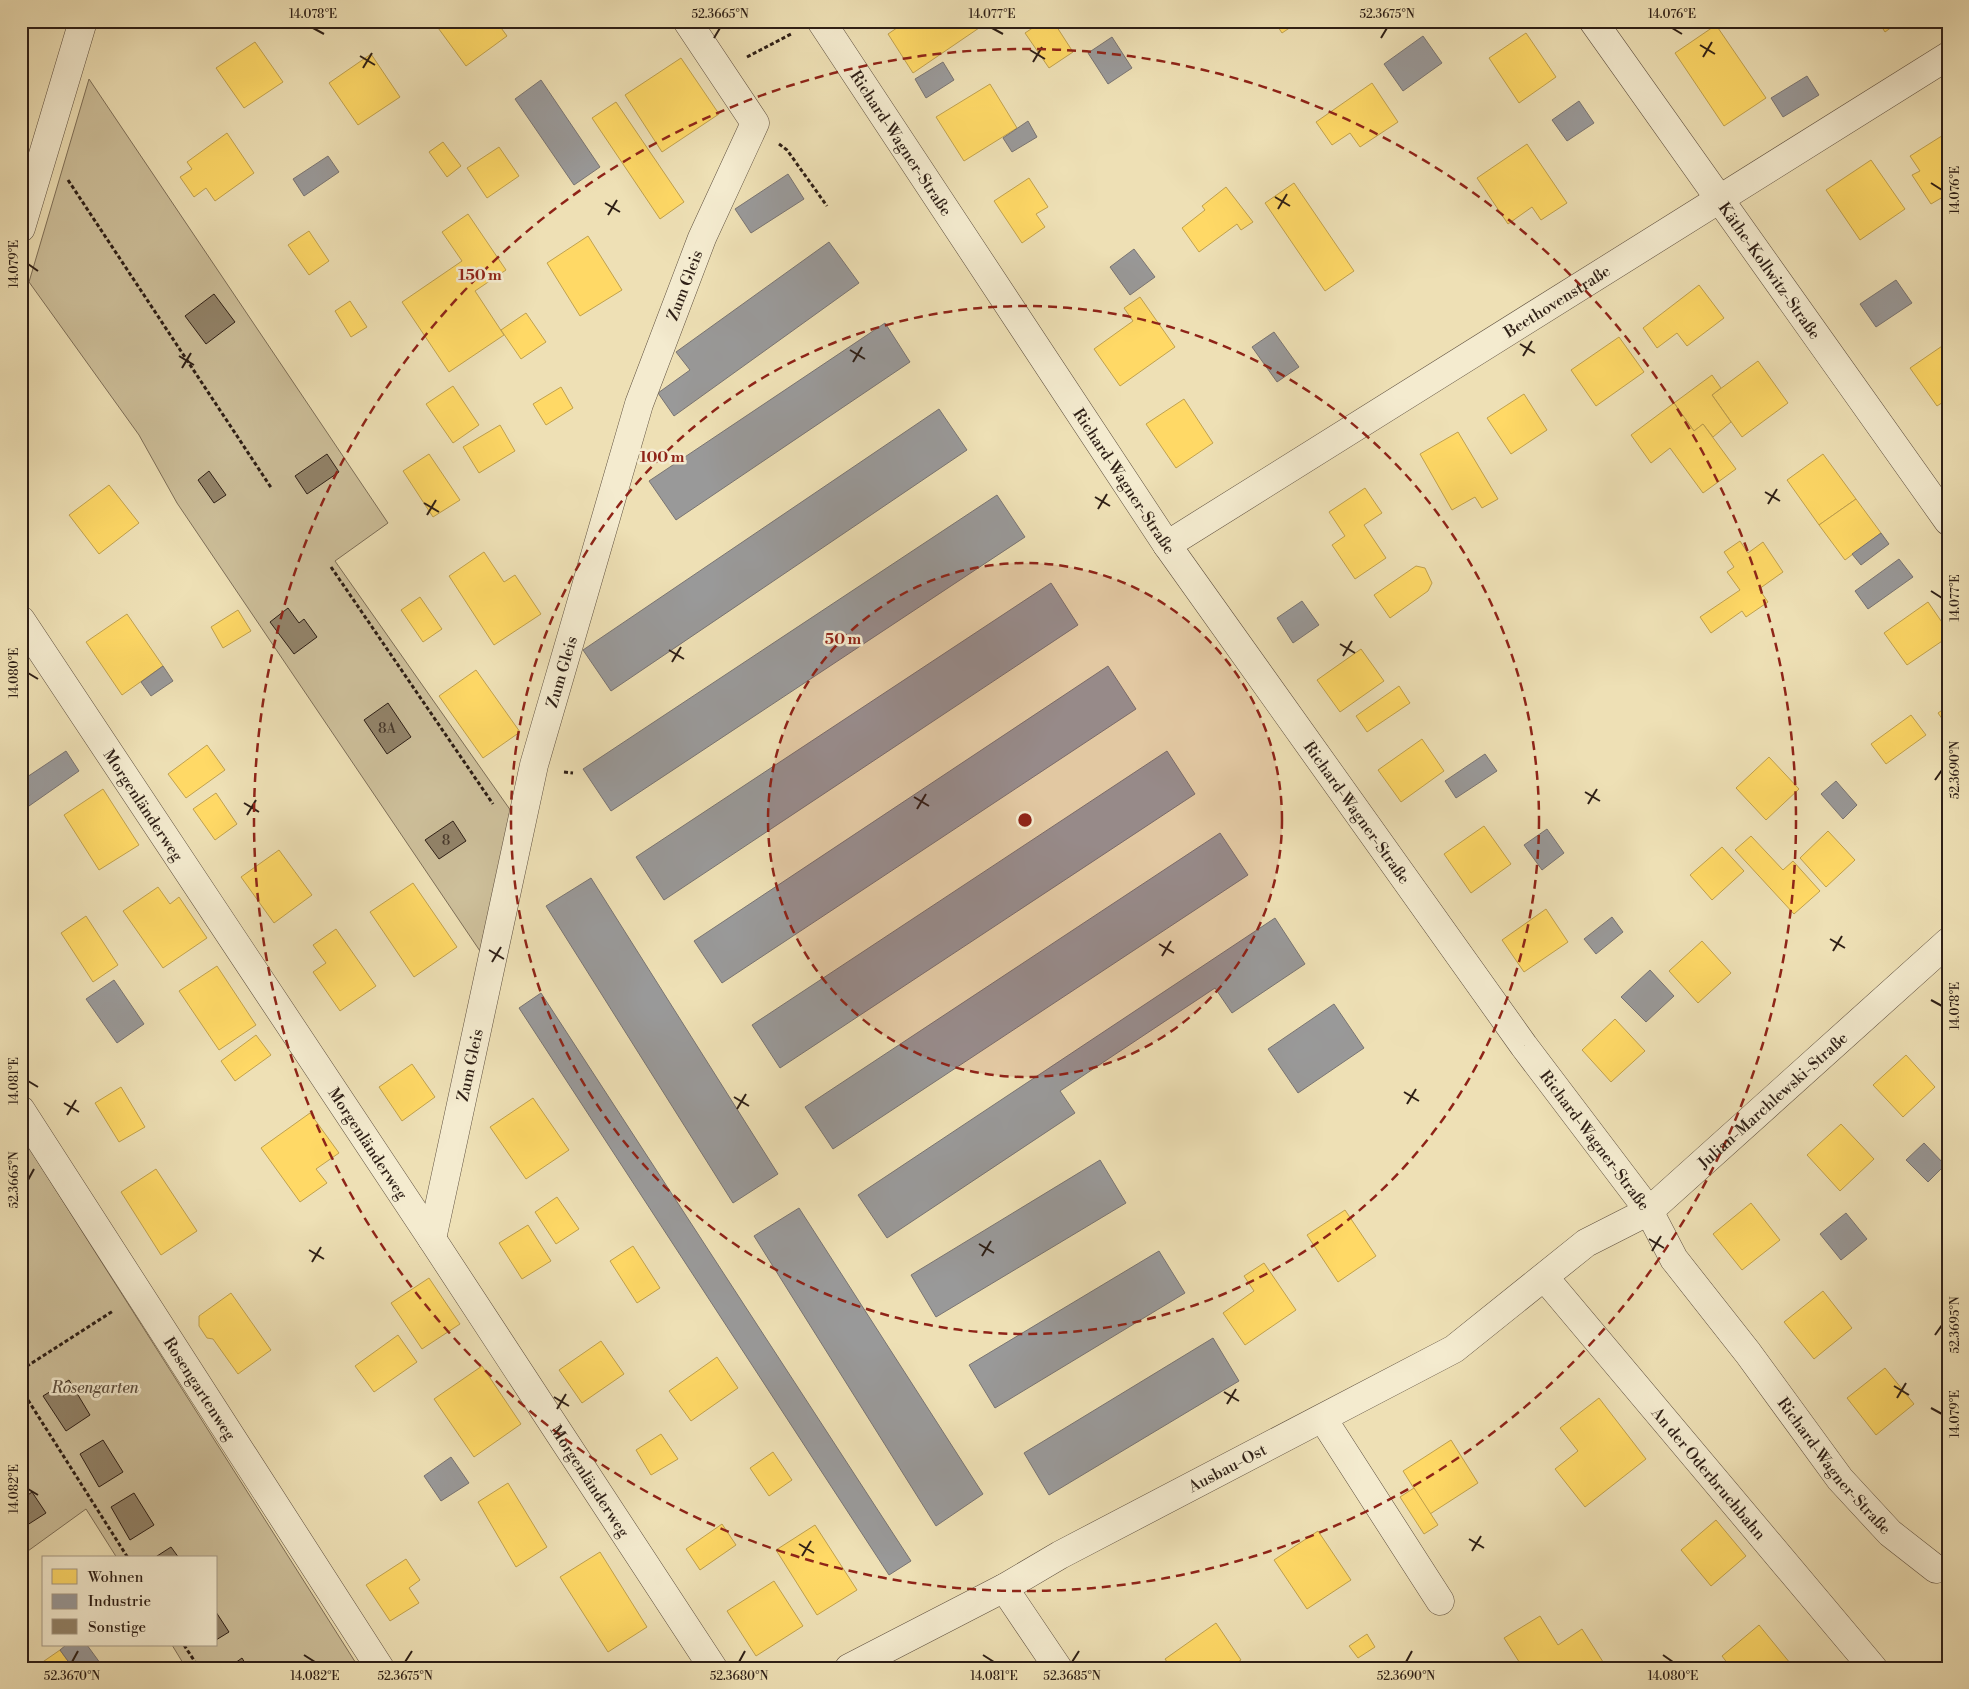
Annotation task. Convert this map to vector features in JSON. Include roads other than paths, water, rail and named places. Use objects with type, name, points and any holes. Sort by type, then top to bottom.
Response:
[{"type":"street","points":[[21,228],[83,21]]},
{"type":"street","name":"Zum Gleis","points":[[432,1239],[534,765],[638,404],[702,238],[755,122],[687,21]]},
{"type":"street","name":"Käthe-Kollwitz-Straße","points":[[1593,21],[1948,521]]},
{"type":"street","name":"Richard-Wagner-Straße","points":[[809,26],[1167,545],[1519,1038],[1648,1210],[1674,1259],[1748,1353],[1840,1479],[1890,1533],[1936,1569]]},
{"type":"street","name":"Beethovenstraße","points":[[1167,545],[1948,56]]},
{"type":"street","name":"Morgenländerweg","points":[[21,620],[432,1239],[712,1668]]},
{"type":"street","name":"Julian-Marchlewski-Straße","points":[[1586,1243],[1648,1210],[1948,942]]},
{"type":"street","name":"Rosengartenweg","points":[[21,1110],[380,1668]]},
{"type":"street","name":"Ausbau-Ost","points":[[850,1668],[1004,1588],[1060,1555],[1454,1349],[1545,1278],[1586,1243]]},
{"type":"street","name":"An der Oderbruchbahn","points":[[1545,1278],[1873,1668]]},
{"type":"street","points":[[1324,1418],[1440,1602]]},
{"type":"street","points":[[1004,1588],[1058,1668]]},
{"type":"park label","name":"Rosengarten","points":[[95,1387]]}]
